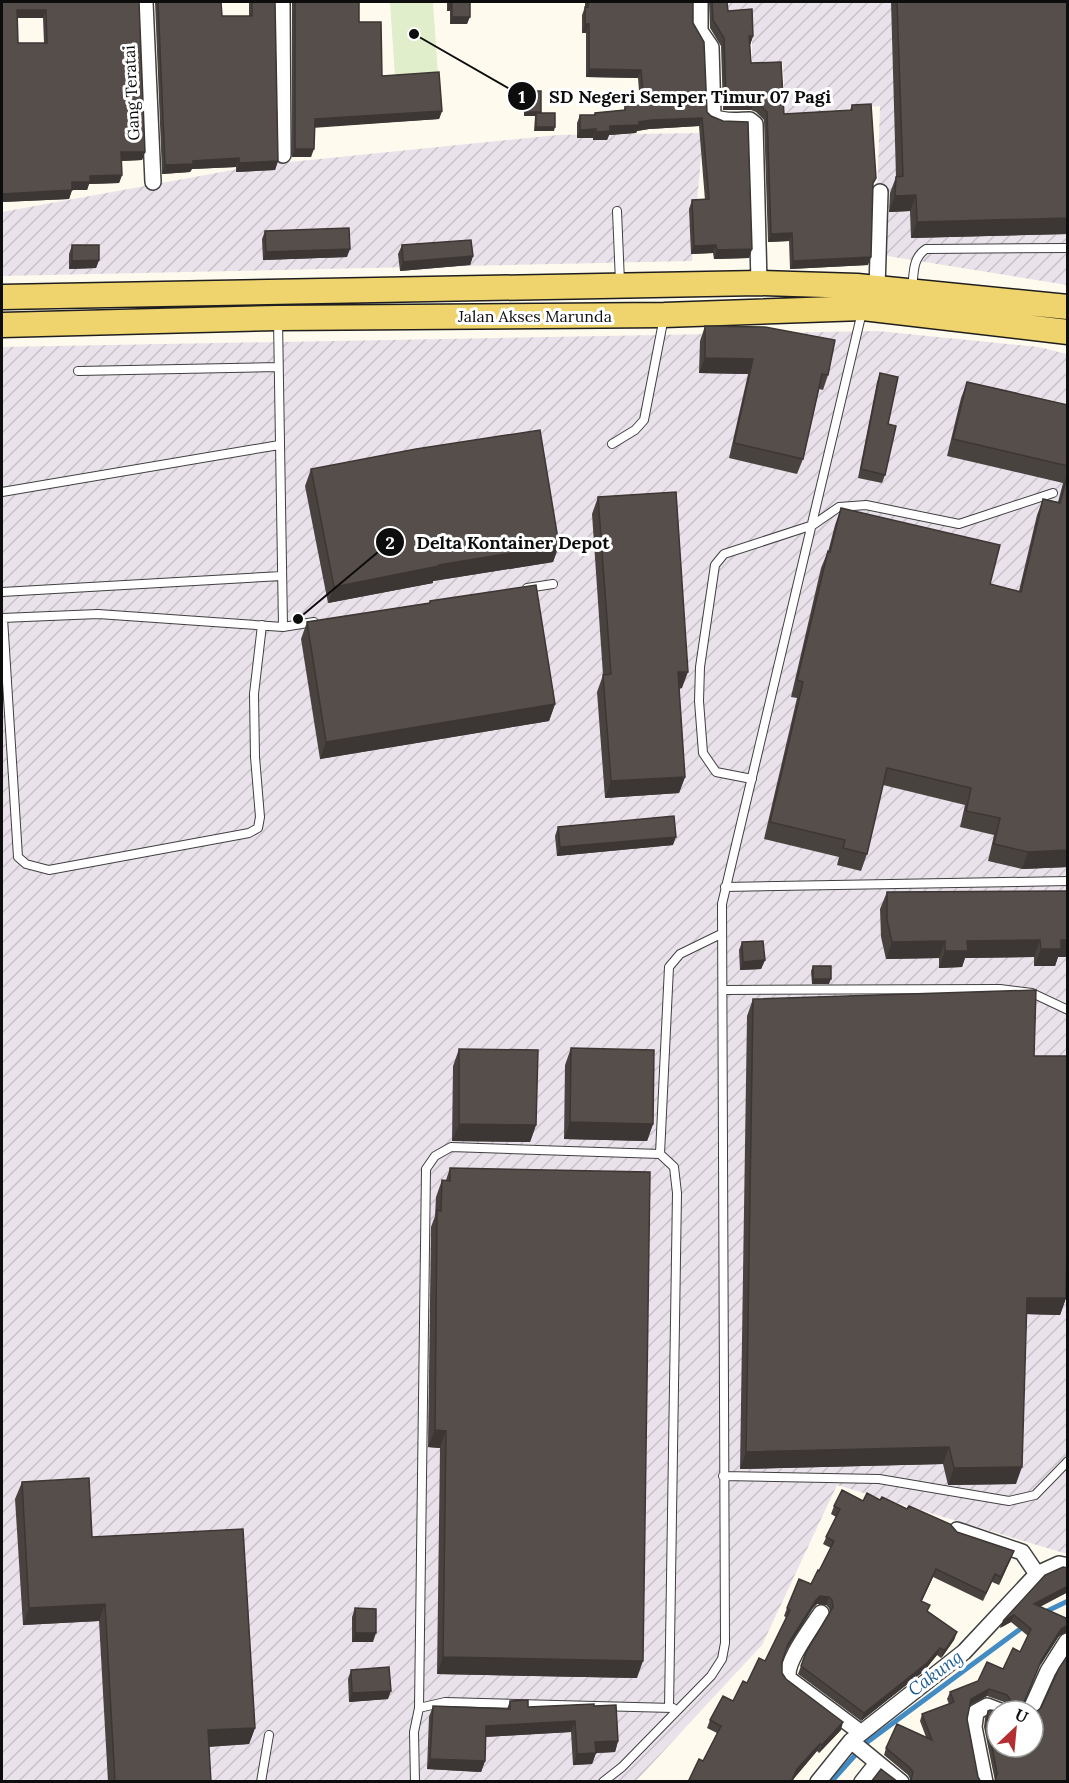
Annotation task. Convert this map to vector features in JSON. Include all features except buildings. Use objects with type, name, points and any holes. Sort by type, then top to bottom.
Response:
[{"type":"main road","name":"Jalan Akses Marunda","points":[[2,297],[759,283],[912,290],[1068,307]]},
{"type":"main road","name":"Jalan Akses Marunda","points":[[2,325],[278,318],[664,315],[863,308],[1068,332]]},
{"type":"street","name":"Gang Teratai","points":[[145,2],[153,182]]},
{"type":"street","points":[[282,2],[283,155]]},
{"type":"street","points":[[700,2],[700,31],[711,47],[713,116],[725,120],[750,120],[755,124],[759,283]]},
{"type":"street","points":[[877,288],[880,192]]},
{"type":"street","points":[[957,1530],[1022,1552],[1037,1574]]},
{"type":"street","points":[[818,1782],[855,1739],[964,1652],[1037,1574],[1059,1564],[1068,1566]]},
{"type":"street","points":[[821,1613],[790,1663],[787,1674],[789,1679],[855,1739],[874,1761],[901,1782]]},
{"type":"street","points":[[1035,1699],[1048,1671],[1067,1641]]},
{"type":"street","points":[[985,1707],[976,1712],[974,1727],[986,1782]]},
{"type":"street","points":[[862,1782],[874,1761]]},
{"type":"lane","points":[[617,211],[620,285]]},
{"type":"lane","points":[[912,290],[915,261],[918,254],[926,249],[1068,248]]},
{"type":"lane","points":[[603,1782],[622,1767],[711,1676],[722,1659],[725,1643],[724,990],[721,934],[725,887],[863,308]]},
{"type":"lane","points":[[612,444],[635,430],[644,420],[664,315]]},
{"type":"lane","points":[[278,318],[283,627]]},
{"type":"lane","points":[[78,371],[278,367]]},
{"type":"lane","points":[[2,492],[279,445]]},
{"type":"lane","points":[[752,779],[716,772],[703,753],[699,701],[700,667],[716,565],[724,554],[813,525],[839,507],[866,505],[959,524],[1053,493]]},
{"type":"lane","points":[[2,592],[282,576]]},
{"type":"lane","points":[[518,590],[554,584]]},
{"type":"lane","points":[[262,625],[254,694],[255,757],[261,817],[258,828],[249,833],[49,870],[26,864],[18,856],[2,618],[98,614],[262,625],[283,627],[318,621]]},
{"type":"lane","points":[[725,887],[1068,881]]},
{"type":"lane","points":[[660,1154],[669,967],[680,954],[721,934]]},
{"type":"lane","points":[[724,990],[1000,989],[1032,993],[1068,1010]]},
{"type":"lane","points":[[415,1782],[414,1732],[419,1708],[426,1168],[435,1156],[451,1147],[660,1154],[674,1167],[677,1193],[669,1708]]},
{"type":"lane","points":[[723,1476],[879,1479],[1010,1501],[1035,1495],[1068,1461]]},
{"type":"lane","points":[[419,1708],[445,1702],[681,1708]]},
{"type":"lane","points":[[261,1782],[269,1735]]},
{"type":"shaded area","points":[[698,2],[1067,2],[1067,285],[875,254],[880,106],[785,114],[783,64],[752,63],[752,14],[698,8]]},
{"type":"shaded area","points":[[703,133],[692,261],[2,276],[2,212],[260,165],[558,135]]},
{"type":"shaded area","points":[[878,331],[1039,347],[1067,354],[1067,1554],[837,1485],[762,1645],[636,1781],[2,1781],[2,347]]},
{"type":"green space","points":[[390,2],[433,2],[438,74],[395,77]]},
{"type":"waterway","name":"Cakung","points":[[1043,1613],[1068,1601]]},
{"type":"waterway","name":"Cakung","points":[[831,1782],[866,1743],[1023,1627]]},
{"type":"place","name":"SD Negeri Semper Timur 07 Pagi","points":[[414,34]]},
{"type":"place","name":"Delta Kontainer Depot","points":[[298,619]]}]
